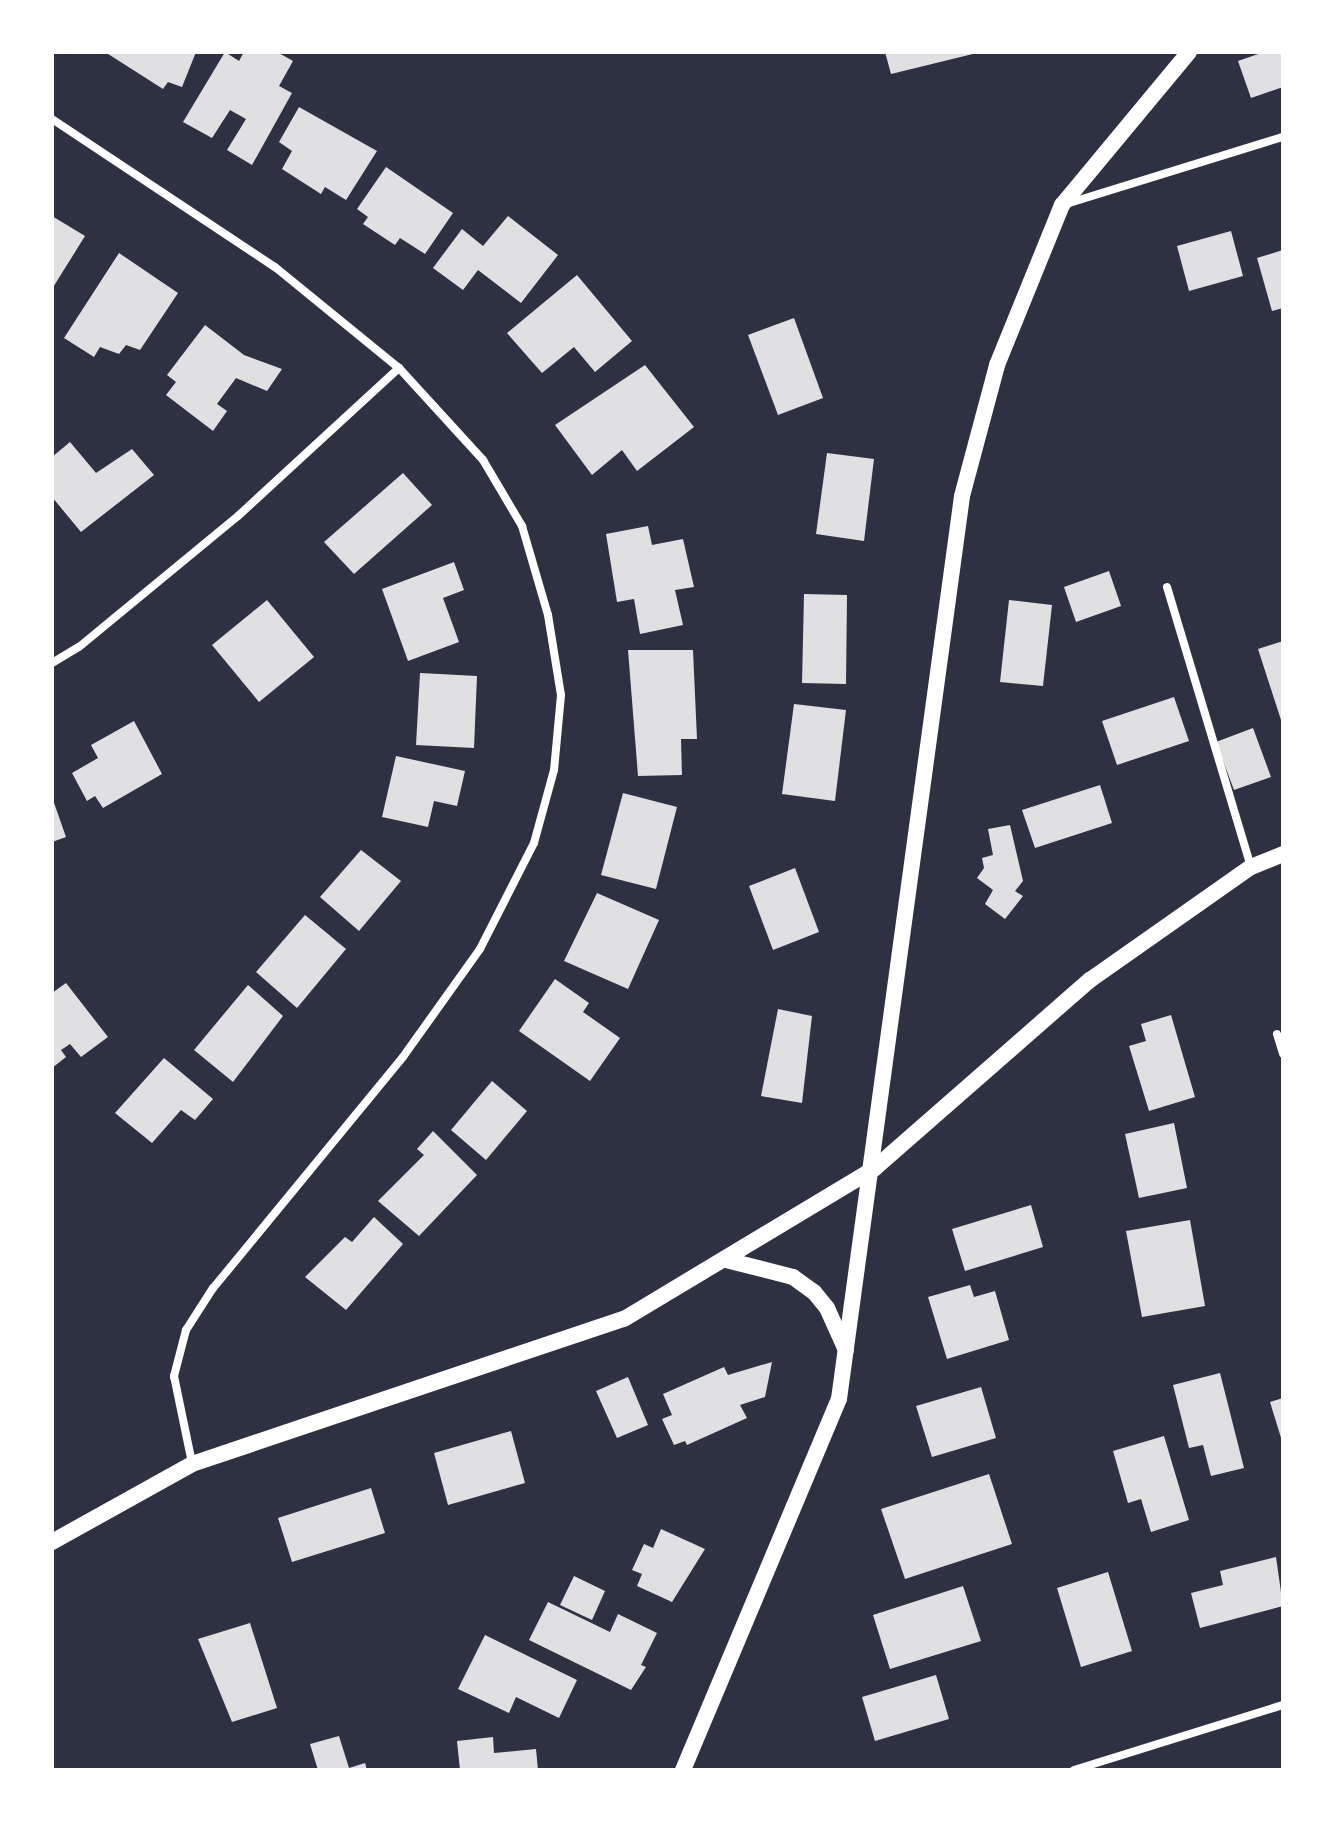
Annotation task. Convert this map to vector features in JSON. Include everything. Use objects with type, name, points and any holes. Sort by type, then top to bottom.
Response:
[{"type":"main road","points":[[683,1770],[839,1399],[875,1168],[962,496],[997,365],[1062,205],[1189,52]]},
{"type":"main road","points":[[52,1542],[192,1464],[624,1319],[875,1168],[1090,980],[1251,867],[1283,854]]},
{"type":"main road","points":[[726,1260],[793,1277],[814,1292],[827,1308],[847,1351]]},
{"type":"street","points":[[52,119],[275,267],[399,368],[483,460],[522,526],[548,615],[561,695],[554,770],[534,843],[480,949],[403,1057],[213,1288],[186,1330],[174,1376],[192,1464]]},
{"type":"street","points":[[1062,205],[1283,137]]},
{"type":"street","points":[[52,663],[79,647],[238,516],[399,368]]},
{"type":"street","points":[[1167,587],[1251,867]]},
{"type":"street","points":[[1277,1034],[1283,1054]]},
{"type":"street","points":[[1074,1770],[1283,1705]]},
{"type":"building","points":[[105,52],[196,52],[182,87],[168,82],[163,89]]},
{"type":"building","points":[[225,52],[239,61],[244,52],[277,52],[293,61],[279,86],[292,93],[252,165],[227,150],[246,119],[230,110],[212,138],[183,122]]},
{"type":"building","points":[[885,52],[977,52],[977,53],[891,74]]},
{"type":"building","points":[[1264,52],[1283,52],[1283,87],[1251,98],[1238,61]]},
{"type":"building","points":[[299,107],[377,151],[346,200],[325,187],[321,194],[282,169],[292,151],[279,142]]},
{"type":"building","points":[[386,167],[453,213],[425,254],[400,238],[395,245],[363,224],[368,217],[357,209]]},
{"type":"building","points":[[52,216],[85,236],[52,289]]},
{"type":"building","points":[[508,216],[558,255],[521,303],[478,270],[463,290],[433,268],[462,229],[483,246]]},
{"type":"building","points":[[1231,231],[1243,276],[1189,291],[1177,246]]},
{"type":"building","points":[[1283,250],[1283,308],[1272,311],[1257,258]]},
{"type":"building","points":[[119,253],[178,293],[140,350],[126,345],[119,354],[100,347],[94,357],[64,338]]},
{"type":"building","points":[[577,275],[632,341],[595,372],[574,347],[542,373],[507,333]]},
{"type":"building","points":[[794,318],[823,398],[778,415],[748,335]]},
{"type":"building","points":[[205,325],[244,355],[282,369],[267,391],[236,378],[217,404],[227,411],[213,431],[166,395],[176,382],[167,375]]},
{"type":"building","points":[[645,365],[694,427],[637,471],[622,450],[592,475],[555,425]]},
{"type":"building","points":[[70,442],[96,473],[132,449],[154,475],[81,532],[52,497],[52,457]]},
{"type":"building","points":[[827,453],[874,459],[864,541],[816,534]]},
{"type":"building","points":[[403,473],[432,505],[354,574],[324,542]]},
{"type":"building","points":[[648,526],[652,545],[683,539],[694,587],[675,590],[683,625],[640,634],[634,599],[617,602],[606,534]]},
{"type":"building","points":[[454,562],[464,590],[443,598],[459,642],[408,661],[382,589]]},
{"type":"building","points":[[1109,571],[1121,606],[1076,622],[1064,587]]},
{"type":"building","points":[[804,594],[847,595],[846,684],[802,683]]},
{"type":"building","points":[[267,600],[314,657],[259,702],[212,645]]},
{"type":"building","points":[[1009,600],[1052,605],[1043,686],[1000,682]]},
{"type":"building","points":[[1283,641],[1283,723],[1282,723],[1258,649]]},
{"type":"building","points":[[628,650],[693,650],[697,739],[681,739],[682,775],[638,776]]},
{"type":"building","points":[[420,673],[477,676],[474,748],[416,745]]},
{"type":"building","points":[[1174,697],[1189,741],[1117,765],[1102,721]]},
{"type":"building","points":[[794,704],[846,710],[835,801],[782,794]]},
{"type":"building","points":[[134,721],[162,774],[103,808],[95,796],[87,801],[72,773],[98,758],[91,745]]},
{"type":"building","points":[[1253,728],[1271,777],[1234,790],[1216,742]]},
{"type":"building","points":[[396,756],[465,771],[457,806],[434,801],[428,827],[382,817]]},
{"type":"building","points":[[1100,785],[1112,823],[1035,848],[1022,810]]},
{"type":"building","points":[[623,793],[677,807],[656,889],[601,875]]},
{"type":"building","points":[[52,797],[66,837],[52,842]]},
{"type":"building","points":[[1010,825],[1023,881],[1015,891],[1023,896],[1005,919],[985,904],[993,890],[977,878],[984,868],[982,858],[993,855],[988,829]]},
{"type":"building","points":[[361,850],[401,881],[359,931],[320,897]]},
{"type":"building","points":[[795,868],[819,932],[773,950],[749,886]]},
{"type":"building","points":[[597,893],[659,920],[628,989],[564,961]]},
{"type":"building","points":[[305,915],[346,949],[297,1008],[256,972]]},
{"type":"building","points":[[555,979],[589,1003],[583,1012],[620,1038],[590,1081],[519,1031]]},
{"type":"building","points":[[66,983],[108,1037],[81,1057],[70,1044],[61,1050],[66,1057],[52,1068],[52,993]]},
{"type":"building","points":[[248,985],[283,1016],[233,1082],[194,1050]]},
{"type":"building","points":[[778,1009],[812,1016],[802,1103],[761,1096]]},
{"type":"building","points":[[1171,1015],[1195,1097],[1149,1111],[1129,1046],[1146,1041],[1141,1024]]},
{"type":"building","points":[[164,1058],[213,1099],[195,1120],[181,1110],[152,1143],[115,1113]]},
{"type":"building","points":[[492,1081],[527,1111],[486,1160],[451,1130]]},
{"type":"building","points":[[1174,1123],[1187,1188],[1139,1198],[1125,1134]]},
{"type":"building","points":[[433,1131],[477,1175],[419,1236],[378,1201],[424,1155],[417,1149]]},
{"type":"building","points":[[1031,1205],[1043,1247],[965,1271],[952,1229]]},
{"type":"building","points":[[374,1217],[403,1244],[346,1310],[305,1277],[345,1237],[352,1242]]},
{"type":"building","points":[[1190,1220],[1205,1306],[1142,1317],[1126,1231]]},
{"type":"building","points":[[970,1285],[974,1297],[995,1291],[1009,1340],[947,1359],[928,1297]]},
{"type":"building","points":[[772,1362],[765,1397],[740,1405],[747,1418],[687,1445],[685,1441],[674,1445],[662,1419],[672,1415],[663,1394],[724,1367],[728,1375]]},
{"type":"building","points":[[1220,1373],[1244,1468],[1211,1476],[1203,1445],[1189,1448],[1173,1385]]},
{"type":"building","points":[[628,1377],[648,1425],[617,1438],[596,1391]]},
{"type":"building","points":[[981,1387],[996,1438],[932,1457],[916,1406]]},
{"type":"building","points":[[1283,1398],[1283,1441],[1282,1441],[1270,1402]]},
{"type":"building","points":[[511,1431],[525,1483],[448,1505],[434,1453]]},
{"type":"building","points":[[1164,1436],[1189,1520],[1151,1532],[1141,1499],[1128,1503],[1113,1451]]},
{"type":"building","points":[[989,1474],[1012,1544],[905,1579],[881,1509]]},
{"type":"building","points":[[371,1488],[385,1533],[292,1562],[278,1518]]},
{"type":"building","points":[[661,1529],[705,1549],[672,1602],[637,1586],[642,1574],[632,1570],[644,1544],[653,1548]]},
{"type":"building","points":[[1276,1557],[1283,1606],[1200,1628],[1191,1593],[1223,1585],[1220,1571]]},
{"type":"building","points":[[1108,1572],[1132,1651],[1081,1667],[1057,1588]]},
{"type":"building","points":[[574,1576],[605,1591],[592,1620],[560,1605]]},
{"type":"building","points":[[963,1586],[981,1641],[890,1669],[873,1615]]},
{"type":"building","points":[[548,1602],[610,1632],[618,1614],[657,1633],[641,1665],[646,1667],[631,1690],[529,1640]]},
{"type":"building","points":[[250,1623],[277,1708],[232,1722],[198,1639]]},
{"type":"building","points":[[485,1635],[577,1680],[559,1718],[516,1697],[509,1713],[458,1689]]},
{"type":"building","points":[[936,1675],[949,1719],[875,1741],[862,1697]]},
{"type":"building","points":[[339,1736],[349,1768],[365,1763],[367,1770],[318,1770],[310,1744]]},
{"type":"building","points":[[493,1737],[494,1753],[536,1749],[538,1770],[460,1770],[457,1741]]}]
